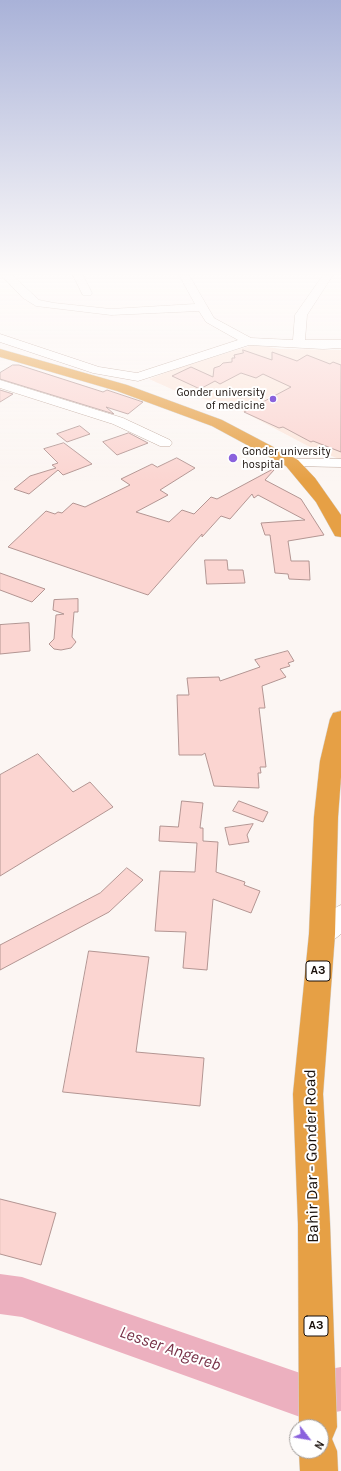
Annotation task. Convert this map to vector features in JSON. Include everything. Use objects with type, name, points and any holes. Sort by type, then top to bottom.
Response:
[{"type":"highway","points":[[0,353],[122,388],[217,423],[292,463],[309,481],[324,501],[341,532]]},
{"type":"highway","name":"Bahir Dar - Gonder Road","points":[[318,1419],[314,1224],[308,1094],[322,934],[326,817],[331,761],[341,719]]},
{"type":"highway","points":[[318,1459],[319,1471]]},
{"type":"street","points":[[17,344],[97,370],[138,377],[240,344]]},
{"type":"street","points":[[293,344],[341,344]]},
{"type":"street","points":[[0,384],[118,421],[165,443]]},
{"type":"street","points":[[292,463],[341,463]]},
{"type":"street","points":[[322,934],[334,924],[341,915]]},
{"type":"shaded area","name":"Gonder university of medicine","points":[[253,345],[281,349],[341,350],[341,460],[308,446],[234,407],[178,392],[149,379],[181,367]]},
{"type":"building","name":"Gonder university of medicine","points":[[243,350],[272,360],[272,352],[297,361],[307,355],[330,364],[333,362],[341,365],[341,452],[313,441],[311,442],[283,427],[279,428],[244,412],[291,387],[263,374],[256,378],[241,373],[220,384],[215,381],[200,389],[172,376],[191,367],[213,377],[214,368],[223,363],[232,362],[232,358],[235,358],[234,355],[243,353]]},
{"type":"building","points":[[13,365],[19,365],[103,392],[107,390],[143,402],[128,414],[106,407],[114,414],[0,379],[0,373]]},
{"type":"building","points":[[0,390],[13,394],[0,402]]},
{"type":"building","points":[[80,426],[90,434],[67,442],[57,434]]},
{"type":"building","points":[[129,433],[148,443],[117,455],[103,442]]},
{"type":"building","points":[[64,443],[92,464],[63,475],[58,470],[29,494],[14,489],[30,476],[56,468],[52,465],[58,463],[44,449]]},
{"type":"building","points":[[177,458],[195,468],[160,490],[168,495],[136,512],[169,522],[182,510],[194,514],[211,497],[217,499],[273,469],[274,470],[265,480],[301,499],[324,535],[288,541],[291,561],[309,561],[310,580],[289,579],[288,574],[275,573],[270,535],[265,535],[261,523],[305,520],[258,495],[254,498],[252,494],[230,519],[221,516],[202,537],[202,534],[148,595],[8,547],[46,511],[55,514],[58,512],[62,513],[73,503],[85,507],[130,485],[121,479],[152,464],[157,467]]},
{"type":"building","points":[[205,560],[227,560],[228,570],[243,570],[245,583],[207,584]]},
{"type":"building","points":[[0,573],[45,589],[32,602],[0,590]]},
{"type":"building","points":[[78,599],[78,612],[74,612],[72,637],[76,642],[71,648],[61,650],[54,649],[49,644],[54,639],[56,615],[64,614],[53,610],[54,600]]},
{"type":"building","points":[[29,623],[30,651],[0,654],[0,625]]},
{"type":"building","points":[[288,651],[294,661],[288,663],[290,666],[280,669],[286,677],[262,686],[265,708],[259,708],[266,767],[260,767],[261,773],[258,773],[259,788],[214,786],[205,753],[202,755],[179,755],[177,695],[189,695],[187,678],[219,677],[220,681],[260,667],[255,660]]},
{"type":"building","points":[[38,754],[73,792],[90,782],[113,807],[0,876],[0,775]]},
{"type":"building","points":[[182,801],[203,803],[200,828],[203,828],[203,841],[218,842],[216,872],[245,882],[244,885],[260,891],[251,913],[213,899],[207,970],[183,968],[186,932],[155,931],[160,871],[195,872],[197,843],[159,841],[160,826],[178,827]]},
{"type":"building","points":[[239,801],[268,812],[263,822],[233,811]]},
{"type":"building","points":[[253,824],[247,835],[249,842],[229,845],[225,828]]},
{"type":"building","points":[[127,868],[143,880],[109,912],[0,970],[0,945],[100,893]]},
{"type":"building","points":[[89,951],[149,957],[136,1052],[204,1058],[200,1106],[63,1092]]},
{"type":"building","points":[[0,1199],[56,1213],[41,1265],[0,1254]]},
{"type":"waterway","name":"Lesser Angereb","points":[[0,1294],[22,1297],[303,1396],[341,1389]]},
{"type":"place","name":"Gonder university of medicine","points":[[273,399]]},
{"type":"place","name":"Gonder university hospital","points":[[233,458]]}]
